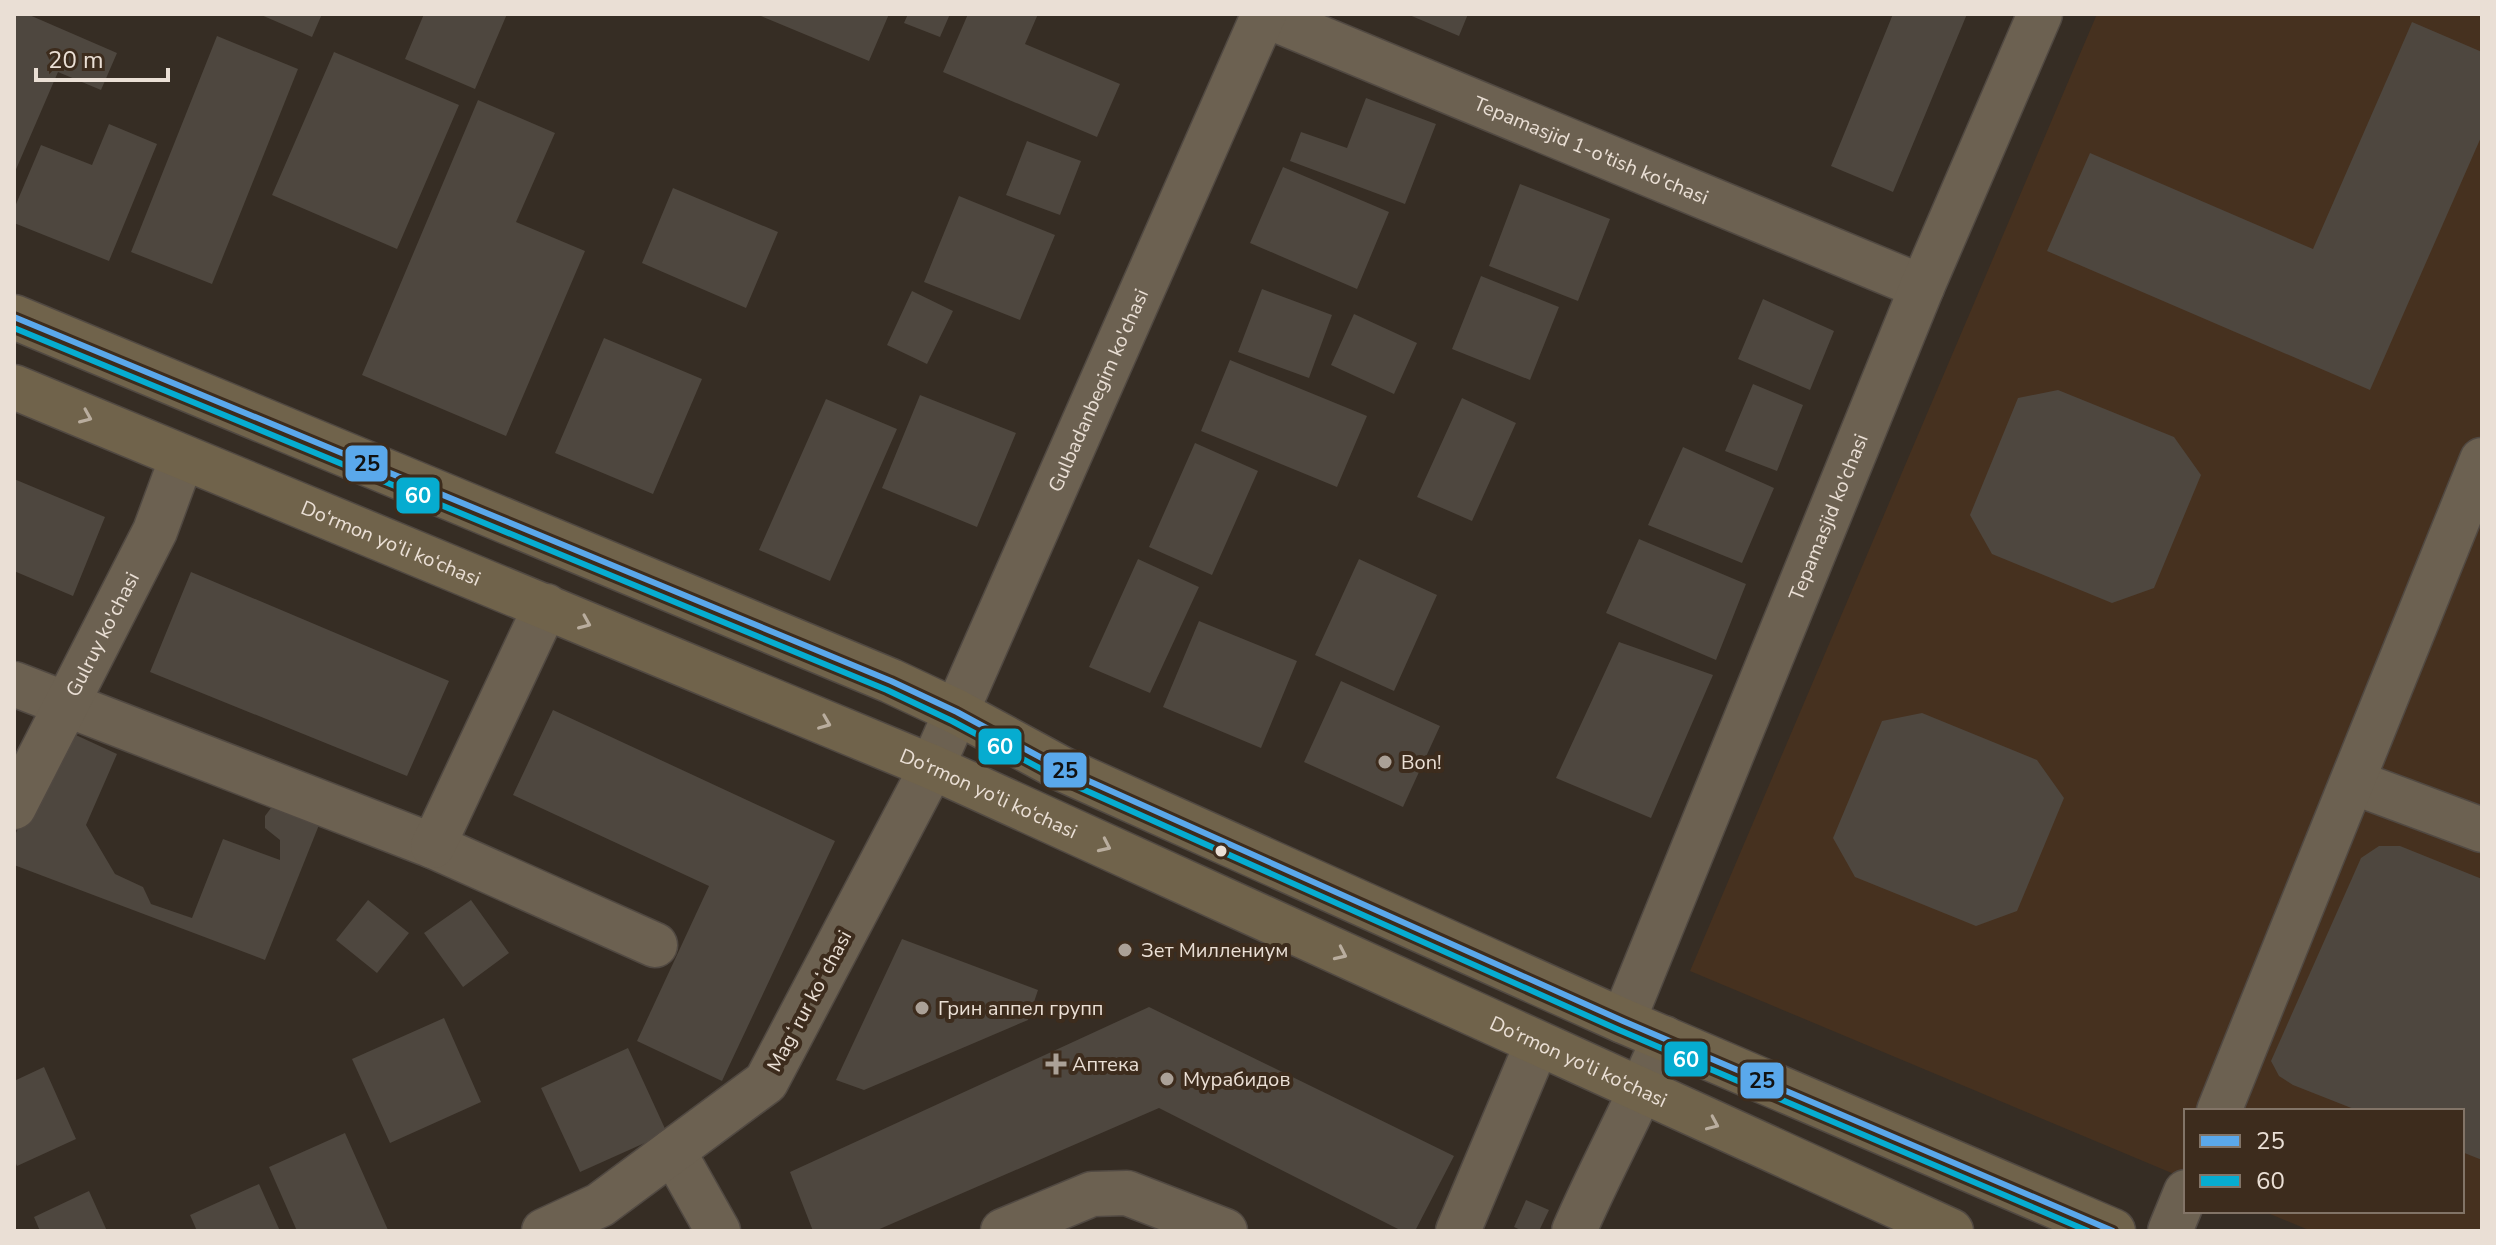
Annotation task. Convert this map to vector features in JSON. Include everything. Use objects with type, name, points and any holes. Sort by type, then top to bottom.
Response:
[{"type":"main road","points":[[14,317],[891,681],[957,712],[1062,769],[1623,1021],[2113,1231]]},
{"type":"main road","name":"Do‘rmon yo‘li ko‘chasi","points":[[14,387],[932,767],[1951,1231]]},
{"type":"street","name":"Tepamasjid 1-o'tish ko'chasi","points":[[1263,14],[1922,287]]},
{"type":"street","name":"Gulbadanbegim ko'chasi","points":[[932,767],[1263,14]]},
{"type":"street","name":"Tepamasjid ko'chasi","points":[[1623,1021],[1922,287],[2040,14]]},
{"type":"street","name":"Gulruy ko'chasi","points":[[14,807],[155,531],[182,458]]},
{"type":"street","points":[[2220,1109],[2482,460]]},
{"type":"street","points":[[433,846],[546,606]]},
{"type":"street","points":[[14,684],[433,846],[655,945]]},
{"type":"street","name":"Magʻrur koʻchasi","points":[[544,1231],[600,1205],[766,1082],[932,767]]},
{"type":"street","points":[[2353,782],[2482,830]]},
{"type":"street","points":[[1574,1231],[1602,1166],[1642,1091],[1664,1038]]},
{"type":"street","points":[[1458,1231],[1537,1044]]},
{"type":"street","points":[[673,1151],[718,1231]]},
{"type":"street","points":[[1003,1231],[1087,1213],[1127,1193],[1225,1231]]},
{"type":"street","points":[[2170,1231],[2184,1197]]},
{"type":"shaded area","points":[[2097,14],[2482,14],[2482,1231],[2311,1231],[2268,1213],[2464,1213],[2464,1109],[2184,1109],[2184,1178],[1690,971]]},
{"type":"building","points":[[14,14],[27,14],[117,53],[101,90],[58,72],[14,174]]},
{"type":"building","points":[[259,14],[322,14],[312,37]]},
{"type":"building","points":[[424,14],[507,14],[475,89],[405,59]]},
{"type":"building","points":[[756,14],[889,14],[869,61]]},
{"type":"building","points":[[908,14],[950,14],[940,37],[904,23]]},
{"type":"building","points":[[968,14],[1038,14],[1025,44],[1120,84],[1097,137],[943,72]]},
{"type":"building","points":[[1407,14],[1468,14],[1459,36]]},
{"type":"building","points":[[1893,14],[1967,14],[1893,192],[1831,166]]},
{"type":"building","points":[[2412,22],[2482,52],[2482,135],[2370,390],[2047,251],[2090,153],[2313,249]]},
{"type":"building","points":[[217,36],[298,69],[212,284],[131,252]]},
{"type":"building","points":[[334,52],[459,105],[397,249],[272,195]]},
{"type":"building","points":[[1366,98],[1436,124],[1405,204],[1290,161],[1301,132],[1347,148]]},
{"type":"building","points":[[478,100],[555,133],[516,222],[585,251],[506,436],[362,375]]},
{"type":"building","points":[[109,124],[157,144],[109,261],[14,223],[14,209],[41,145],[92,165]]},
{"type":"building","points":[[1027,141],[1081,161],[1060,215],[1006,195]]},
{"type":"building","points":[[1283,167],[1389,212],[1357,289],[1250,243]]},
{"type":"building","points":[[1520,184],[1610,219],[1578,301],[1489,266]]},
{"type":"building","points":[[673,188],[778,232],[746,308],[642,263]]},
{"type":"building","points":[[959,196],[1055,235],[1020,320],[924,282]]},
{"type":"building","points":[[1481,276],[1559,307],[1530,380],[1452,349]]},
{"type":"building","points":[[1262,289],[1332,315],[1309,378],[1238,352]]},
{"type":"building","points":[[912,291],[953,311],[927,364],[887,345]]},
{"type":"building","points":[[1763,299],[1834,331],[1810,390],[1738,359]]},
{"type":"building","points":[[1354,314],[1417,343],[1394,394],[1331,365]]},
{"type":"building","points":[[604,338],[702,379],[653,494],[555,453]]},
{"type":"building","points":[[1230,360],[1367,416],[1337,487],[1201,431]]},
{"type":"building","points":[[1753,384],[1803,405],[1777,471],[1725,451]]},
{"type":"building","points":[[2058,390],[2174,437],[2201,475],[2154,588],[2112,603],[1992,554],[1970,515],[2018,398]]},
{"type":"building","points":[[920,395],[1016,433],[977,527],[882,488]]},
{"type":"building","points":[[1462,398],[1516,423],[1472,521],[1417,497]]},
{"type":"building","points":[[826,399],[897,429],[830,581],[759,550]]},
{"type":"building","points":[[1195,443],[1258,471],[1212,575],[1149,547]]},
{"type":"building","points":[[1683,447],[1774,488],[1742,563],[1648,525]]},
{"type":"building","points":[[14,479],[105,517],[73,596],[14,571]]},
{"type":"building","points":[[1639,539],[1746,584],[1716,660],[1606,613]]},
{"type":"building","points":[[1138,559],[1199,587],[1150,693],[1089,667]]},
{"type":"building","points":[[1359,559],[1437,595],[1394,691],[1315,655]]},
{"type":"building","points":[[191,572],[449,681],[407,776],[150,672]]},
{"type":"building","points":[[1199,621],[1297,661],[1261,748],[1163,707]]},
{"type":"building","points":[[1619,642],[1713,675],[1651,818],[1556,778]]},
{"type":"building","points":[[1341,681],[1440,726],[1403,807],[1304,762]]},
{"type":"building","points":[[553,710],[835,841],[722,1081],[637,1041],[709,886],[513,795]]},
{"type":"building","points":[[1922,713],[2037,760],[2064,798],[2017,911],[1976,926],[1855,877],[1833,838],[1882,721]]},
{"type":"building","points":[[65,730],[117,754],[86,825],[115,874],[143,887],[151,904],[192,918],[223,839],[280,860],[280,840],[265,828],[265,816],[271,808],[319,825],[265,960],[14,865],[14,837]]},
{"type":"building","points":[[2379,846],[2400,846],[2482,879],[2482,1160],[2464,1153],[2464,1109],[2354,1109],[2293,1085],[2279,1076],[2271,1061],[2361,858]]},
{"type":"building","points":[[368,900],[409,933],[377,973],[336,940]]},
{"type":"building","points":[[471,900],[509,953],[463,987],[424,933]]},
{"type":"building","points":[[902,939],[1038,990],[1028,1020],[864,1090],[836,1080]]},
{"type":"building","points":[[1149,1007],[1454,1156],[1415,1231],[1402,1231],[1159,1108],[875,1231],[813,1231],[790,1172]]},
{"type":"building","points":[[444,1018],[481,1102],[390,1143],[352,1059]]},
{"type":"building","points":[[628,1048],[667,1133],[580,1172],[541,1088]]},
{"type":"building","points":[[44,1067],[76,1139],[17,1166],[14,1159],[14,1081]]},
{"type":"building","points":[[345,1133],[388,1230],[297,1231],[269,1167]]},
{"type":"building","points":[[259,1184],[280,1231],[197,1231],[190,1215]]},
{"type":"building","points":[[89,1191],[107,1231],[40,1231],[34,1217]]},
{"type":"building","points":[[1526,1200],[1549,1210],[1539,1231],[1523,1231],[1514,1227]]},
{"type":"transit line","name":"25","points":[[14,317],[891,681],[957,712],[1062,769],[1623,1021],[2113,1231]]},
{"type":"transit line","name":"60","points":[[14,328],[887,690],[1058,778],[1619,1030],[2088,1231]]},
{"type":"place","name":"Bon!","points":[[1385,762]]},
{"type":"place","name":"Зет Миллениум","points":[[1125,950]]},
{"type":"place","name":"Грин аппел групп","points":[[922,1008]]},
{"type":"place","name":"Аптека","points":[[1056,1064]]},
{"type":"place","name":"Мурабидов","points":[[1167,1079]]}]
